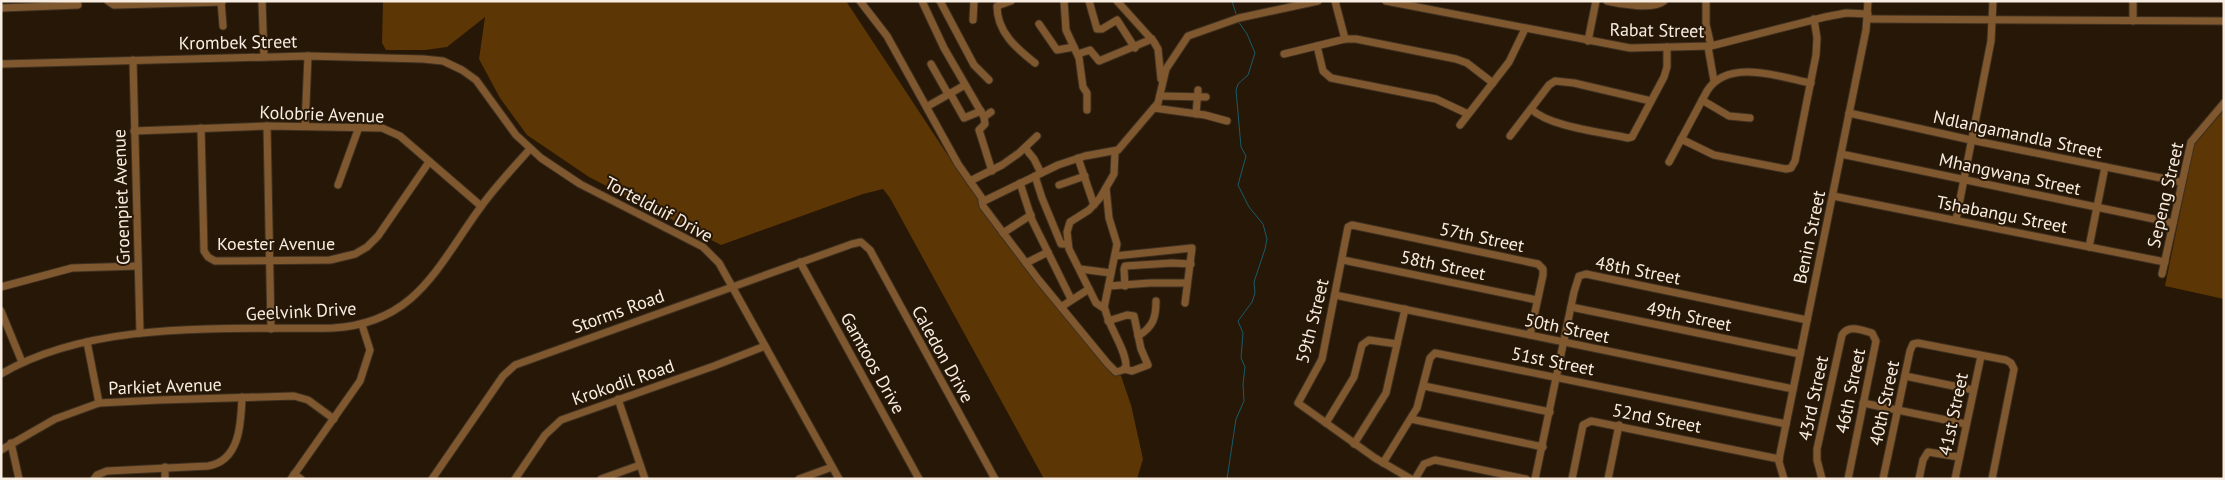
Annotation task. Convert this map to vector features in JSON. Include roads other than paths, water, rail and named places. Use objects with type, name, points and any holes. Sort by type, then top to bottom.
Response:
[{"type":"street","points":[[108,1],[114,5],[222,2],[223,26]]},
{"type":"street","points":[[262,1],[264,57]]},
{"type":"street","points":[[860,1],[887,36],[928,106],[934,122],[982,201],[983,206],[1026,263],[1115,371],[1124,369],[1130,372],[1148,365],[1133,315],[1108,321]]},
{"type":"street","points":[[922,1],[944,48],[982,114],[985,124],[978,130],[992,170]]},
{"type":"street","points":[[940,1],[974,65],[989,80]]},
{"type":"street","points":[[973,20],[974,1]]},
{"type":"street","points":[[1012,1],[997,7],[1001,24],[1010,42],[1035,63]]},
{"type":"street","points":[[1064,1],[1065,24],[1076,50],[1083,87],[1087,93],[1087,110]]},
{"type":"street","points":[[1089,1],[1097,29],[1102,29],[1117,20],[1135,48]]},
{"type":"street","points":[[1117,1],[1152,39],[1158,49],[1162,81]]},
{"type":"street","points":[[1271,1],[1273,11]]},
{"type":"street","points":[[1104,308],[1097,305],[1089,289],[1067,244],[1066,232],[1070,222],[1089,210],[1106,188],[1114,174],[1115,152],[1154,108],[1160,96],[1162,81],[1170,60],[1188,36],[1239,18],[1318,1]]},
{"type":"street","points":[[1335,1],[1345,39]]},
{"type":"street","name":"Rabat Street","points":[[1386,1],[1623,48],[1710,47],[1814,19],[1846,14],[1992,21],[2224,21]]},
{"type":"street","points":[[1588,41],[1596,1]]},
{"type":"street","points":[[1607,1],[1630,5],[1656,5],[1664,1]]},
{"type":"street","points":[[1706,1],[1706,24],[1714,82]]},
{"type":"street","name":"Benin Street","points":[[1784,479],[1779,459],[1868,16],[1868,1]]},
{"type":"street","points":[[1956,220],[1990,49],[1993,1]]},
{"type":"street","points":[[2133,1],[2133,21]]},
{"type":"street","points":[[1,8],[78,5]]},
{"type":"street","points":[[1682,139],[1714,154],[1786,169],[1791,168],[1795,161],[1817,42],[1814,19]]},
{"type":"street","points":[[1040,24],[1058,50],[1092,51],[1099,61],[1135,48],[1152,39]]},
{"type":"street","points":[[1460,124],[1515,52],[1525,29]]},
{"type":"street","points":[[1284,54],[1345,39],[1362,40],[1456,59],[1467,64],[1493,83]]},
{"type":"street","points":[[1317,46],[1322,68],[1325,74],[1331,78],[1436,99],[1468,114]]},
{"type":"street","points":[[1531,109],[1540,117],[1555,122],[1628,138],[1634,134],[1666,73],[1668,48]]},
{"type":"street","points":[[305,126],[308,56]]},
{"type":"street","name":"Krombek Street","points":[[1,64],[308,56],[432,60],[456,66],[471,76]]},
{"type":"street","name":"Groenpiet Avenue","points":[[133,60],[140,333]]},
{"type":"street","points":[[931,64],[964,118],[991,112]]},
{"type":"street","points":[[1669,162],[1702,100],[1714,82],[1731,75],[1752,71],[1810,83]]},
{"type":"street","name":"Tortelduif Drive","points":[[471,76],[482,86],[516,135],[530,149],[580,184],[708,250],[719,263],[839,479]]},
{"type":"street","points":[[1510,136],[1549,85],[1559,81],[1651,101]]},
{"type":"street","points":[[928,106],[965,85]]},
{"type":"street","points":[[1160,96],[1198,93],[1206,97]]},
{"type":"street","points":[[1196,114],[1198,93]]},
{"type":"street","points":[[1702,100],[1729,116],[1750,118]]},
{"type":"street","name":"Sepeng Street","points":[[2162,274],[2191,142],[2224,103]]},
{"type":"street","points":[[1154,108],[1227,121]]},
{"type":"street","name":"Ndlangamandla Street","points":[[1849,113],[2105,168],[2181,182]]},
{"type":"street","points":[[267,126],[271,329]]},
{"type":"street","name":"Kolobrie Avenue","points":[[134,131],[267,126],[382,128],[394,132],[482,206]]},
{"type":"street","name":"Koester Avenue","points":[[201,128],[205,253],[215,261],[340,259],[361,251],[378,236],[430,162]]},
{"type":"street","points":[[338,185],[359,128]]},
{"type":"street","points":[[970,181],[1016,156],[1037,136]]},
{"type":"street","points":[[1025,148],[1034,159],[1061,244],[1067,244]]},
{"type":"street","name":"Geelvink Drive","points":[[1,374],[22,362],[56,349],[140,333],[333,328],[362,325],[392,313],[416,295],[428,281],[482,206],[530,149]]},
{"type":"street","points":[[982,201],[1038,174],[1078,158],[1115,152]]},
{"type":"street","name":"Mhangwana Street","points":[[1841,154],[2173,223]]},
{"type":"street","points":[[1078,158],[1094,205]]},
{"type":"street","points":[[2089,247],[2105,168]]},
{"type":"street","points":[[1059,185],[1085,176]]},
{"type":"street","points":[[1020,183],[1031,215],[1071,299]]},
{"type":"street","points":[[1106,188],[1109,218],[1116,237],[1115,256],[1104,308],[1124,355],[1126,365],[1124,369]]},
{"type":"street","name":"Tshabangu Street","points":[[1833,196],[2165,262]]},
{"type":"street","points":[[1003,233],[1031,215]]},
{"type":"street","name":"57th Street","points":[[1348,227],[1352,225],[1538,264],[1542,269],[1543,275],[1530,335]]},
{"type":"street","name":"59th Street","points":[[1348,227],[1343,260],[1320,366],[1298,401],[1299,404],[1354,444],[1383,463],[1413,479]]},
{"type":"street","name":"Storms Road","points":[[432,479],[503,376],[514,365],[852,244],[864,244]]},
{"type":"street","name":"Caledon Drive","points":[[864,244],[870,250],[994,479]]},
{"type":"street","points":[[1115,256],[1192,248],[1185,303]]},
{"type":"street","points":[[1026,263],[1048,252]]},
{"type":"street","name":"58th Street","points":[[1343,260],[1538,300]]},
{"type":"street","name":"Gamtoos Drive","points":[[800,262],[919,479]]},
{"type":"street","points":[[1125,286],[1124,267],[1166,263],[1191,264]]},
{"type":"street","points":[[1,286],[72,268],[138,266]]},
{"type":"street","points":[[1080,270],[1111,273]]},
{"type":"street","name":"48th Street","points":[[1535,479],[1558,377],[1577,278],[1583,274],[1808,320]]},
{"type":"street","points":[[1109,286],[1125,286],[1150,282],[1187,284]]},
{"type":"street","points":[[1061,307],[1089,289]]},
{"type":"street","name":"50th Street","points":[[1335,295],[1793,389]]},
{"type":"street","points":[[1138,336],[1152,325],[1155,317],[1156,301]]},
{"type":"street","name":"49th Street","points":[[1571,307],[1800,354]]},
{"type":"street","points":[[1354,444],[1386,393],[1405,309]]},
{"type":"street","points":[[2,316],[22,362]]},
{"type":"street","points":[[301,479],[293,476],[360,381],[368,360],[369,344],[362,325]]},
{"type":"street","name":"46th Street","points":[[1848,479],[1876,338],[1870,332],[1850,328]]},
{"type":"street","name":"43rd Street","points":[[1822,479],[1817,460],[1818,449],[1842,335],[1846,329],[1850,328]]},
{"type":"street","points":[[1326,423],[1354,377],[1362,345],[1369,340],[1397,344]]},
{"type":"street","points":[[87,342],[99,403]]},
{"type":"street","name":"40th Street","points":[[1883,479],[1910,348],[1916,343],[2008,361],[2014,369],[1992,479]]},
{"type":"street","name":"Krokodil Road","points":[[515,479],[545,435],[557,423],[765,346]]},
{"type":"street","name":"51st Street","points":[[1383,463],[1412,419],[1419,404],[1430,358],[1435,353],[1786,424]]},
{"type":"street","name":"41st Street","points":[[1955,479],[1981,356]]},
{"type":"street","points":[[1905,376],[1973,390]]},
{"type":"street","points":[[1424,386],[1550,412]]},
{"type":"street","name":"Parkiet Avenue","points":[[1,450],[55,419],[99,403],[299,397],[308,400],[334,419]]},
{"type":"street","points":[[94,479],[107,471],[208,466],[220,462],[233,448],[240,430],[242,398]]},
{"type":"street","points":[[618,399],[645,479]]},
{"type":"street","points":[[1863,403],[1966,424]]},
{"type":"street","points":[[1412,419],[1542,447]]},
{"type":"street","name":"52nd Street","points":[[1572,479],[1585,423],[1591,421],[1619,425],[1779,459]]},
{"type":"street","points":[[1608,479],[1619,425]]},
{"type":"street","points":[[11,443],[19,479]]},
{"type":"street","points":[[1919,479],[1923,460],[1928,452],[1959,457]]},
{"type":"street","points":[[1413,479],[1424,464],[1435,460],[1526,479]]},
{"type":"street","points":[[601,479],[640,465]]},
{"type":"street","points":[[164,467],[165,479]]},
{"type":"street","points":[[798,479],[832,467]]},
{"type":"waterway","points":[[1232,1],[1237,17]]},
{"type":"waterway","points":[[1227,479],[1236,419],[1244,401],[1245,367],[1241,358],[1243,333],[1238,321],[1252,302],[1255,293],[1254,282],[1267,239],[1263,224],[1249,207],[1238,185],[1246,156],[1241,147],[1236,90],[1238,84],[1248,75],[1255,53],[1247,34],[1238,21]]}]
